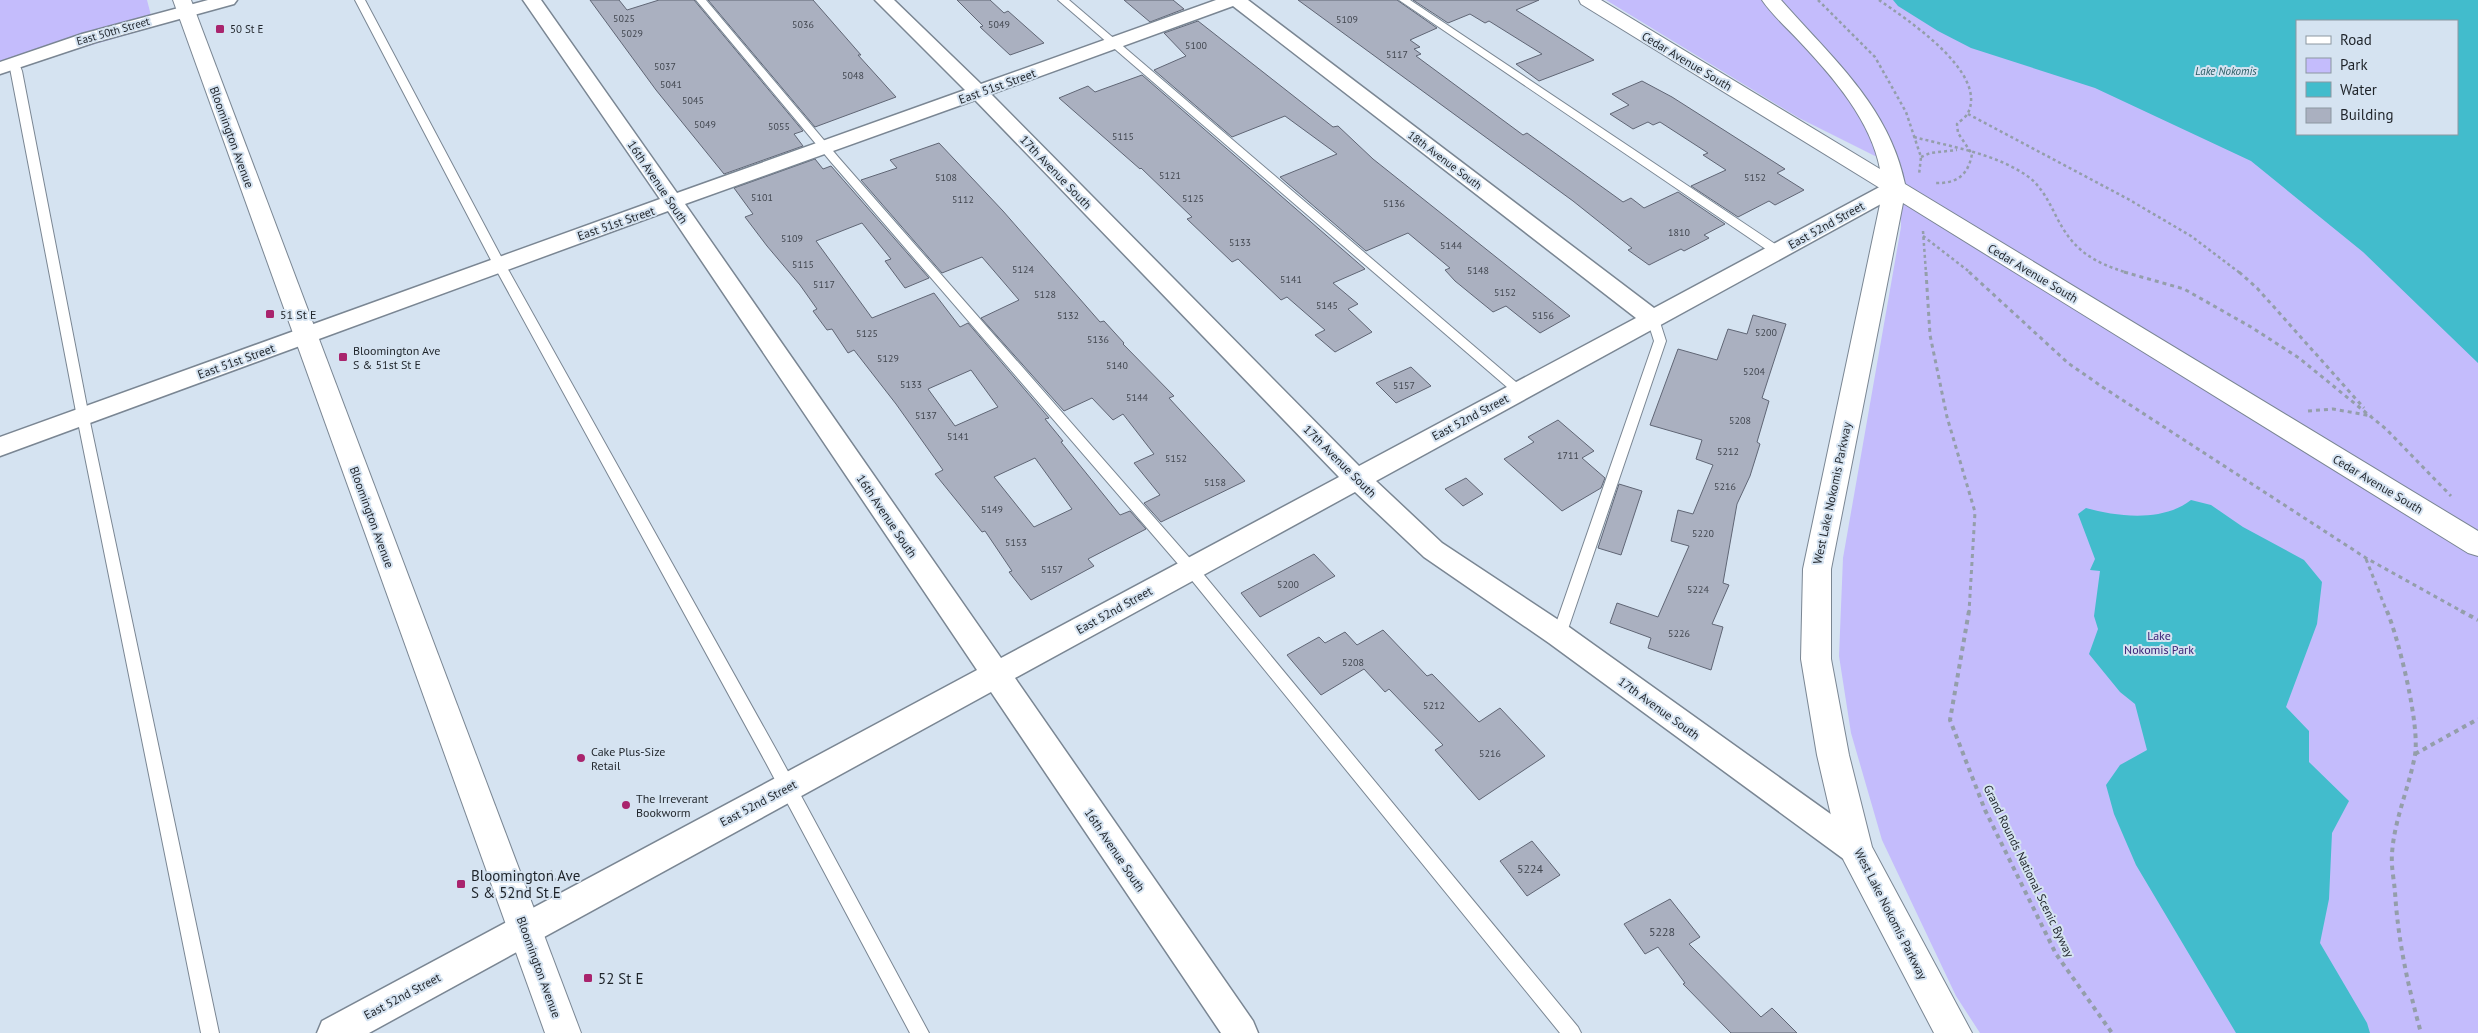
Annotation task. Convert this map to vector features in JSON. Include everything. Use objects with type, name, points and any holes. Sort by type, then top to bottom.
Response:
[{"type":"street","name":"East 50th Street","points":[[7,65],[184,6],[228,0]]},
{"type":"street","name":"16th Avenue South","points":[[532,0],[1240,1033]]},
{"type":"street","name":"17th Avenue South","points":[[884,0],[979,93],[1356,478],[1433,550],[1559,635],[1856,850]]},
{"type":"street","name":"East 51st Street","points":[[0,447],[499,264],[1235,0]]},
{"type":"street","name":"18th Avenue South","points":[[1235,0],[1653,319]]},
{"type":"street","name":"Cedar Avenue South","points":[[1588,0],[2478,545]]},
{"type":"street","name":"West Lake Nokomis Parkway","points":[[1771,0],[1827,60],[1861,106],[1885,150],[1894,188],[1891,212],[1817,569],[1816,659],[1833,756],[1856,850],[1954,1033]]},
{"type":"street","name":"Bloomington Avenue","points":[[184,6],[564,1033]]},
{"type":"street","name":"East 52nd Street","points":[[334,1033],[1894,188]]},
{"type":"lane","points":[[360,0],[499,264],[788,787],[920,1033]]},
{"type":"lane","points":[[701,0],[823,147],[1190,568],[1572,1033]]},
{"type":"lane","points":[[1063,0],[1519,391]]},
{"type":"lane","points":[[1404,0],[1777,251]]},
{"type":"lane","points":[[7,65],[17,71],[83,417],[210,1033]]},
{"type":"lane","points":[[1559,635],[1660,341],[1653,319]]},
{"type":"path","points":[[1818,0],[1876,57],[1906,112],[1921,157],[1930,153],[1959,150]]},
{"type":"path","points":[[1879,0],[1931,37],[1959,70],[1971,93],[1968,114],[1957,124],[1958,133],[1972,154],[1970,167],[1960,178],[1952,183],[1926,183]]},
{"type":"path","points":[[1968,114],[2128,199],[2191,236],[2229,263],[2257,288],[2372,416]]},
{"type":"path","points":[[1914,137],[1992,160],[2020,173],[2039,186],[2053,208],[2068,239],[2086,256],[2106,266],[2162,280],[2210,304],[2314,368],[2372,416],[2426,467],[2452,497]]},
{"type":"path","name":"Grand Rounds National Scenic Byway","points":[[2112,1033],[2056,954],[1985,810],[1950,720],[1970,606],[1975,512],[1948,417],[1930,335],[1923,236],[1975,276],[2068,363],[2366,558]]},
{"type":"path","points":[[2366,558],[2478,620]]},
{"type":"path","points":[[2366,558],[2389,616],[2416,730],[2415,754],[2404,791],[2392,854],[2398,934],[2406,980],[2421,1033]]},
{"type":"path","points":[[2415,754],[2478,719]]},
{"type":"green space","points":[[0,0],[147,0],[154,27],[26,64],[0,74]]},
{"type":"green space","name":"Lake Nokomis Park","points":[[1606,0],[2478,0],[2478,1033],[1980,1033],[1956,996],[1882,840],[1851,733],[1839,656],[1843,558],[1901,227],[1901,169],[1799,118]]},
{"type":"water","name":"Lake Nokomis","points":[[1893,0],[2478,0],[2478,363],[2363,252],[2251,161],[2095,88],[1971,48],[1938,31],[1898,6]]},
{"type":"water","points":[[2191,500],[2211,505],[2243,527],[2304,560],[2322,582],[2317,624],[2286,707],[2309,731],[2309,762],[2349,801],[2332,833],[2329,899],[2320,943],[2367,1023],[2370,1033],[2236,1033],[2136,865],[2114,814],[2106,785],[2120,765],[2147,750],[2135,704],[2120,692],[2089,654],[2098,629],[2094,616],[2100,571],[2090,570],[2095,559],[2078,514],[2086,508],[2112,514],[2154,515],[2180,507]]},
{"type":"building","points":[[590,0],[619,0],[627,10],[659,0],[694,0],[803,131],[794,134],[803,146],[724,174],[656,90]]},
{"type":"building","points":[[708,0],[813,0],[861,55],[858,55],[896,97],[815,127]]},
{"type":"building","points":[[957,0],[990,0],[1004,13],[1008,11],[1044,43],[1010,55],[980,27],[983,26]]},
{"type":"building","points":[[1124,0],[1173,0],[1184,9],[1150,22]]},
{"type":"building","points":[[1298,0],[1397,0],[1437,28],[1410,40],[1420,47],[1414,49],[1421,54],[1416,56],[1523,135],[1527,133],[1623,202],[1631,198],[1644,208],[1678,192],[1725,224],[1704,235],[1709,238],[1684,251],[1681,249],[1649,265],[1628,250],[1632,248],[1573,201]]},
{"type":"building","points":[[1413,0],[1539,0],[1516,10],[1594,60],[1539,81],[1516,64],[1542,54],[1489,21],[1485,23],[1470,14],[1448,23]]},
{"type":"building","points":[[1198,21],[1333,127],[1338,126],[1373,159],[1570,316],[1540,333],[1506,306],[1493,312],[1455,281],[1445,270],[1450,268],[1408,233],[1366,251],[1280,177],[1337,154],[1285,116],[1232,137],[1154,70],[1186,56],[1164,33]]},
{"type":"building","points":[[1142,75],[1365,269],[1333,283],[1358,304],[1348,309],[1372,332],[1335,352],[1315,335],[1325,330],[1287,297],[1281,300],[1238,259],[1232,262],[1187,219],[1192,217],[1141,168],[1059,98],[1088,86],[1095,92]]},
{"type":"building","points":[[1642,81],[1672,97],[1785,169],[1777,173],[1804,190],[1775,205],[1769,201],[1738,217],[1691,186],[1726,170],[1703,155],[1708,153],[1660,122],[1653,125],[1648,122],[1633,129],[1610,114],[1629,105],[1612,94]]},
{"type":"building","points":[[939,143],[1003,211],[1100,322],[1104,321],[1123,344],[1174,396],[1169,398],[1245,481],[1161,522],[1144,503],[1160,495],[1134,463],[1154,454],[1123,414],[1113,420],[1092,398],[1064,411],[981,318],[1019,300],[982,257],[942,273],[861,180],[897,168],[890,160]]},
{"type":"building","points":[[815,159],[823,169],[831,166],[929,278],[905,288],[885,261],[891,259],[862,223],[816,241],[872,318],[934,293],[960,327],[968,323],[1049,418],[1045,419],[1063,441],[1061,442],[1120,515],[1130,511],[1146,529],[1088,559],[1094,566],[1031,600],[1009,572],[1012,571],[985,531],[982,532],[935,474],[943,470],[896,404],[854,350],[848,353],[832,329],[827,330],[813,311],[817,309],[800,285],[745,217],[753,214],[734,188]],"holes":[[[971,370],[998,407],[955,426],[928,389]],[[1035,458],[1072,509],[1034,527],[994,477]]]},
{"type":"building","points":[[1753,315],[1786,324],[1762,398],[1769,401],[1757,442],[1760,444],[1750,476],[1737,504],[1723,583],[1729,585],[1712,624],[1723,627],[1711,670],[1648,648],[1651,638],[1610,623],[1617,603],[1658,617],[1689,546],[1671,541],[1678,510],[1693,514],[1713,465],[1696,459],[1702,440],[1650,425],[1678,349],[1717,360],[1728,329],[1747,334]]},
{"type":"building","points":[[1411,367],[1431,386],[1396,403],[1376,383]]},
{"type":"building","points":[[1558,420],[1594,451],[1582,458],[1605,478],[1601,488],[1562,511],[1504,459],[1534,442],[1528,437]]},
{"type":"building","points":[[1466,478],[1483,494],[1463,506],[1445,489]]},
{"type":"building","points":[[1619,484],[1642,491],[1621,555],[1598,548]]},
{"type":"building","points":[[1314,554],[1335,576],[1260,617],[1241,593]]},
{"type":"building","points":[[1383,630],[1427,676],[1432,674],[1479,722],[1500,708],[1545,756],[1479,800],[1435,750],[1443,745],[1389,689],[1385,692],[1364,669],[1321,695],[1287,655],[1319,637],[1325,643],[1345,632],[1357,645]]},
{"type":"building","points":[[1532,841],[1560,875],[1527,896],[1500,861]]},
{"type":"building","points":[[1670,899],[1700,937],[1689,944],[1761,1017],[1772,1008],[1797,1033],[1731,1033],[1683,984],[1685,983],[1658,947],[1645,954],[1624,924]]},
{"type":"place","name":"50 St E","points":[[220,29]]},
{"type":"place","name":"51 St E","points":[[270,314]]},
{"type":"place","name":"Bloomington Ave S & 51st St E","points":[[343,357]]},
{"type":"place","name":"Cake Plus-Size Retail","points":[[581,758]]},
{"type":"place","name":"The Irreverant Bookworm","points":[[626,805]]},
{"type":"place","name":"Bloomington Ave S & 52nd St E","points":[[461,884]]},
{"type":"place","name":"52 St E","points":[[588,978]]}]
